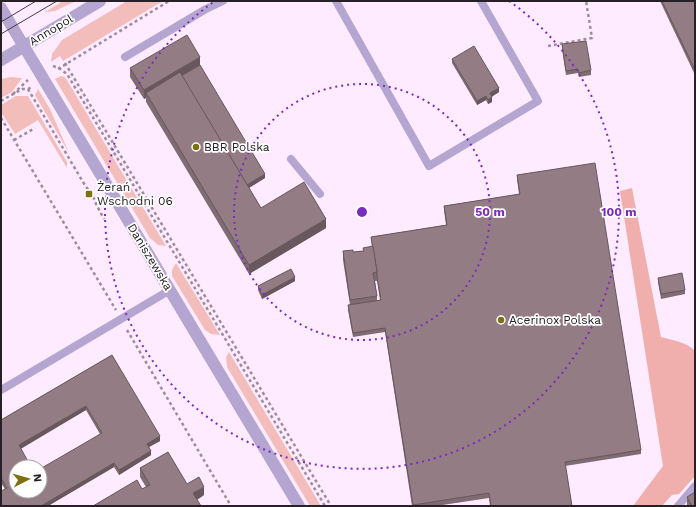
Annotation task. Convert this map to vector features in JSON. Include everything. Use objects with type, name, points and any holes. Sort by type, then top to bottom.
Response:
[{"type":"street","name":"Annopol","points":[[1,60],[100,1]]},
{"type":"street","name":"Daniszewska","points":[[1,8],[299,506]]},
{"type":"lane","points":[[125,57],[206,9],[223,1]]},
{"type":"lane","points":[[336,1],[429,166],[538,101],[481,1]]},
{"type":"lane","points":[[291,159],[320,194]]},
{"type":"lane","points":[[1,390],[170,290]]},
{"type":"lane","points":[[678,506],[695,486]]},
{"type":"path","points":[[56,71],[65,63],[170,1]]},
{"type":"path","points":[[548,46],[592,38],[586,1]]},
{"type":"path","points":[[65,63],[331,506]]},
{"type":"path","points":[[51,67],[59,68],[67,74],[325,506]]},
{"type":"path","points":[[13,94],[28,80]]},
{"type":"path","points":[[1,101],[22,89],[28,89],[34,85]]},
{"type":"path","points":[[28,89],[95,200],[104,219]]},
{"type":"path","points":[[14,140],[35,128]]},
{"type":"shaded area","points":[[63,1],[76,1],[55,11],[45,12]]},
{"type":"shaded area","points":[[127,1],[163,1],[63,61],[60,56],[51,62],[52,54],[62,40]]},
{"type":"shaded area","points":[[61,76],[65,77],[166,246],[158,245],[150,238],[55,79]]},
{"type":"shaded area","points":[[11,77],[22,78],[12,92],[1,98],[1,79]]},
{"type":"shaded area","points":[[38,89],[50,109],[69,153],[35,95]]},
{"type":"shaded area","points":[[16,96],[28,96],[67,162],[67,168],[38,120],[15,134],[1,112],[1,105]]},
{"type":"shaded area","points":[[632,188],[661,337],[684,343],[695,351],[695,476],[679,494],[672,495],[662,506],[633,506],[663,466],[620,191]]},
{"type":"shaded area","points":[[176,263],[220,335],[211,334],[205,330],[172,276],[172,270]]},
{"type":"shaded area","points":[[229,352],[321,506],[310,506],[227,367],[226,357]]},
{"type":"building","points":[[662,1],[695,1],[695,70]]},
{"type":"building","points":[[187,35],[200,57],[144,90],[130,68]]},
{"type":"building","points":[[586,41],[591,70],[579,73],[578,69],[566,71],[562,44]]},
{"type":"building","points":[[474,46],[499,88],[490,93],[492,97],[488,100],[486,96],[477,101],[452,59]]},
{"type":"building","points":[[200,65],[265,174],[247,185],[181,76]]},
{"type":"building","name":"BBR Polska","points":[[180,72],[261,208],[304,182],[326,219],[249,265],[146,93]]},
{"type":"building","name":"Acerinox Polska","points":[[595,163],[641,450],[565,462],[572,506],[491,506],[489,493],[413,505],[385,328],[353,333],[348,305],[381,300],[371,237],[447,225],[444,206],[520,194],[517,175]]},
{"type":"building","points":[[373,246],[377,272],[373,273],[377,296],[350,300],[343,251],[364,251],[363,248]]},
{"type":"building","points":[[291,269],[295,277],[262,295],[258,286]]},
{"type":"building","points":[[682,273],[685,290],[661,294],[658,278]]},
{"type":"building","points":[[112,355],[160,436],[147,444],[151,451],[119,470],[114,463],[41,506],[1,506],[1,491],[7,488],[1,478],[1,420]],"holes":[[[86,406],[102,433],[48,464],[48,499],[8,499],[8,459],[27,459],[19,445]]]},
{"type":"building","points":[[168,452],[187,484],[199,477],[204,487],[193,493],[201,506],[93,506],[137,480],[142,489],[150,485],[140,468]]},
{"type":"building","points":[[695,492],[695,506],[692,506],[687,497]]},
{"type":"tram line","points":[[1,22],[36,1]]},
{"type":"tram line","points":[[1,34],[57,1]]},
{"type":"place","name":"BBR Polska","points":[[196,147]]},
{"type":"place","name":"Żerań Wschodni 06","points":[[89,194]]},
{"type":"place","name":"Acerinox Polska","points":[[501,320]]}]
